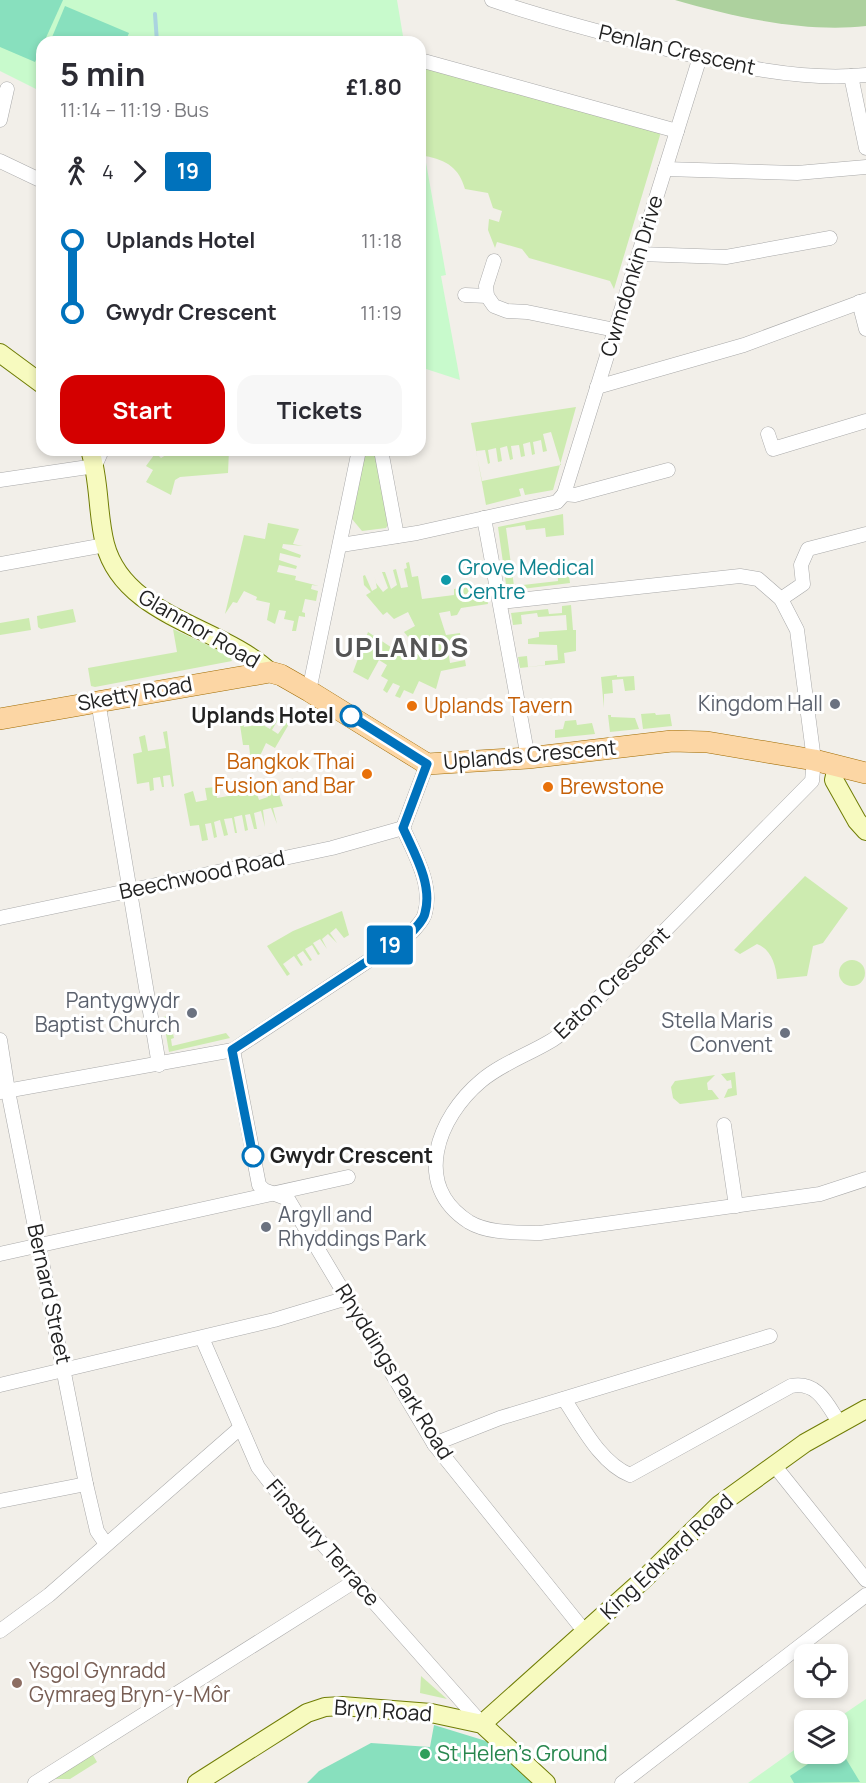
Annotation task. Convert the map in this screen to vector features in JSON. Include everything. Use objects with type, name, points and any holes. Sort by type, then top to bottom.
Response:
[{"type":"main road","name":"Uplands Crescent","points":[[270,672],[281,675],[309,691],[427,764],[528,758],[672,741],[707,742],[814,760],[866,773]]},
{"type":"main road","name":"Sketty Road","points":[[0,719],[270,672]]},
{"type":"street","name":"Penlan Crescent","points":[[492,0],[541,17],[700,57],[790,74],[866,75]]},
{"type":"street","name":"Cwmdonkin Drive","points":[[564,494],[700,57]]},
{"type":"street","points":[[426,62],[677,131]]},
{"type":"street","points":[[851,76],[866,148]]},
{"type":"street","points":[[0,120],[7,89]]},
{"type":"street","points":[[0,161],[36,178]]},
{"type":"street","points":[[665,169],[796,173],[866,168]]},
{"type":"street","points":[[639,254],[726,256],[830,238]]},
{"type":"street","points":[[494,261],[486,286],[487,296],[494,306],[507,311],[527,312],[615,330]]},
{"type":"street","points":[[465,295],[487,296]]},
{"type":"street","points":[[597,387],[744,345],[863,301],[866,329]]},
{"type":"street","points":[[0,353],[36,380]]},
{"type":"street","points":[[768,434],[773,449],[866,421]]},
{"type":"street","points":[[0,480],[92,456]]},
{"type":"street","name":"Glanmor Road","points":[[96,456],[105,545],[115,567],[133,592],[155,607],[240,648],[270,672]]},
{"type":"street","points":[[309,691],[358,456]]},
{"type":"street","points":[[382,456],[397,536]]},
{"type":"street","points":[[341,545],[397,536],[557,502],[564,494],[575,495],[668,470]]},
{"type":"street","points":[[484,518],[528,758]]},
{"type":"street","points":[[781,599],[807,589],[801,565],[808,549],[866,534]]},
{"type":"street","points":[[0,564],[105,545]]},
{"type":"street","points":[[500,602],[740,576],[758,579],[781,599],[797,630],[814,760]]},
{"type":"street","points":[[98,701],[159,1065]]},
{"type":"street","name":"Eaton Crescent","points":[[814,760],[812,781],[577,1020],[552,1041],[482,1080],[459,1103],[443,1129],[437,1153],[436,1181],[445,1201],[470,1222],[499,1232],[540,1233],[820,1194],[866,1179]]},
{"type":"street","points":[[4,1091],[159,1065],[232,1050],[412,932],[425,915],[427,897],[422,873],[403,828],[427,764]]},
{"type":"street","points":[[837,767],[834,780],[857,821],[866,831]]},
{"type":"street","name":"Beechwood Road","points":[[0,918],[332,848],[403,828]]},
{"type":"street","name":"Bernard Street","points":[[0,1040],[4,1091],[40,1246],[86,1484],[97,1531],[106,1545]]},
{"type":"street","points":[[232,1050],[259,1185],[276,1195]]},
{"type":"street","points":[[724,1125],[736,1206]]},
{"type":"street","points":[[0,1254],[276,1195],[348,1177]]},
{"type":"street","name":"Rhyddings Park Road","points":[[276,1195],[288,1199],[434,1444],[585,1632]]},
{"type":"street","points":[[0,1385],[202,1338],[347,1298]]},
{"type":"street","points":[[434,1444],[500,1418],[770,1336]]},
{"type":"street","name":"Finsbury Terrace","points":[[202,1338],[258,1467],[482,1724]]},
{"type":"street","points":[[564,1399],[587,1433],[617,1470],[630,1474],[791,1386],[801,1384],[822,1395],[840,1424]]},
{"type":"street","name":"King Edward Road","points":[[482,1724],[585,1632],[719,1505],[805,1443],[866,1409]]},
{"type":"street","points":[[0,1631],[49,1595],[240,1428]]},
{"type":"street","points":[[774,1465],[866,1580]]},
{"type":"street","points":[[0,1501],[86,1484]]},
{"type":"street","points":[[35,1783],[355,1581]]},
{"type":"street","points":[[622,1783],[866,1595]]},
{"type":"street","name":"Bryn Road","points":[[197,1783],[307,1713],[325,1707],[431,1713],[482,1724]]},
{"type":"street","points":[[482,1724],[546,1783]]},
{"type":"green space","points":[[0,0],[397,0],[403,36],[36,36],[36,89],[0,71]]},
{"type":"green space","points":[[0,0],[63,0],[47,36],[36,36],[35,62],[0,47]]},
{"type":"green space","points":[[675,0],[866,0],[866,26],[819,27],[770,22]]},
{"type":"green space","points":[[65,6],[129,33],[128,36],[52,36]]},
{"type":"green space","points":[[426,68],[661,132],[614,289],[610,281],[529,258],[522,249],[497,242],[495,248],[488,230],[489,219],[499,222],[502,211],[493,208],[488,193],[465,189],[456,170],[440,160],[426,156]]},
{"type":"green space","points":[[426,163],[446,275],[441,276],[460,380],[426,369]]},
{"type":"green space","points":[[576,407],[560,463],[551,432],[543,434],[547,451],[543,452],[541,440],[533,442],[535,454],[532,455],[530,442],[523,444],[525,456],[521,457],[519,445],[511,446],[513,459],[510,460],[507,446],[500,448],[502,461],[498,462],[496,448],[488,450],[490,463],[488,464],[485,450],[476,451],[471,423]]},
{"type":"green space","points":[[153,456],[161,458],[164,456],[229,456],[228,473],[180,477],[175,480],[171,495],[146,482],[153,470],[146,466]]},
{"type":"green space","points":[[364,456],[380,456],[391,519],[386,528],[362,531],[352,519]]},
{"type":"green space","points":[[477,458],[482,481],[560,465],[553,490],[525,495],[523,488],[519,489],[521,496],[486,505]]},
{"type":"green space","points":[[563,514],[564,535],[546,537],[545,528],[526,530],[525,525],[506,528],[514,586],[558,581],[557,570],[568,569],[570,583],[507,591],[498,527]]},
{"type":"green space","points":[[268,523],[299,529],[293,544],[303,546],[283,544],[282,548],[301,555],[300,558],[280,553],[279,560],[297,566],[296,569],[279,565],[277,572],[296,576],[295,580],[319,586],[312,585],[311,589],[318,591],[316,601],[305,599],[302,612],[305,613],[305,617],[299,616],[296,631],[292,631],[294,621],[284,619],[286,611],[279,610],[275,624],[267,620],[270,603],[256,600],[257,597],[244,591],[237,603],[233,602],[225,614],[244,535],[265,539]]},
{"type":"green space","points":[[409,562],[412,577],[418,576],[422,599],[454,595],[454,589],[480,586],[485,587],[488,604],[461,608],[457,615],[451,616],[450,611],[439,613],[446,635],[460,633],[461,640],[447,643],[450,663],[465,660],[466,666],[441,671],[436,689],[419,681],[413,694],[404,690],[400,698],[395,696],[400,686],[393,683],[387,693],[383,690],[388,680],[381,676],[387,665],[379,660],[368,680],[353,672],[368,632],[406,657],[417,648],[404,632],[415,626],[408,612],[394,619],[387,612],[383,615],[366,595],[371,592],[364,585],[363,576],[365,575],[372,591],[377,588],[374,574],[376,583],[383,592],[388,588],[382,572],[385,572],[391,589],[397,585],[393,570],[396,569],[401,588],[408,587],[404,569],[407,568],[406,563]]},
{"type":"green space","points":[[571,605],[573,630],[576,630],[576,651],[564,653],[565,663],[520,668],[518,657],[527,656],[528,667],[545,665],[545,661],[558,660],[557,645],[528,644],[528,639],[539,637],[539,632],[567,630],[566,615],[538,617],[537,613],[521,615],[522,624],[513,625],[511,613],[548,609],[549,614],[562,613],[562,606]]},
{"type":"green space","points":[[73,609],[76,622],[41,629],[38,627],[37,616]]},
{"type":"green space","points":[[29,618],[31,630],[0,635],[0,623]]},
{"type":"green space","points":[[173,629],[229,655],[232,661],[91,686],[88,668],[177,652]]},
{"type":"green space","points":[[617,675],[617,677],[634,676],[635,690],[625,691],[623,679],[612,680],[613,693],[604,694],[604,708],[601,677]]},
{"type":"green space","points":[[265,711],[270,712],[263,725],[270,729],[277,717],[279,718],[272,730],[278,734],[286,723],[289,724],[275,748],[266,743],[252,773],[249,745],[243,745],[239,718],[242,717],[244,727],[257,725],[255,714],[259,721],[264,720]]},
{"type":"green space","points":[[655,713],[656,715],[670,714],[672,726],[643,729],[641,714]]},
{"type":"green space","points":[[608,715],[611,717],[635,718],[639,729],[610,732]]},
{"type":"green space","points":[[576,720],[577,725],[592,723],[595,734],[555,738],[555,730],[563,729],[565,721]]},
{"type":"green space","points":[[167,731],[174,786],[172,787],[170,775],[163,776],[164,787],[162,787],[160,777],[153,778],[154,790],[150,791],[149,782],[137,784],[133,754],[142,752],[139,737],[145,735],[148,751],[166,748],[163,732]]},
{"type":"green space","points":[[266,786],[278,791],[283,806],[273,808],[277,824],[271,808],[263,810],[265,827],[261,811],[254,813],[257,829],[254,829],[250,814],[245,815],[248,830],[245,831],[242,815],[234,817],[237,833],[235,833],[232,818],[224,819],[228,835],[224,836],[220,820],[214,822],[217,837],[214,838],[211,823],[205,824],[208,840],[202,841],[199,825],[190,826],[184,794],[193,791],[196,802],[207,800],[205,788],[216,787],[217,798],[256,791],[259,800],[268,797]]},
{"type":"green space","points":[[805,876],[848,908],[823,943],[813,946],[807,976],[777,979],[772,958],[762,946],[757,944],[740,954],[734,950]]},
{"type":"green space","points":[[342,911],[349,935],[344,938],[336,928],[330,933],[337,943],[328,934],[322,939],[327,949],[320,939],[313,943],[320,954],[318,955],[312,945],[305,949],[312,960],[310,961],[303,951],[297,955],[303,965],[301,966],[294,956],[283,964],[290,974],[287,976],[267,946],[293,931]]},
{"type":"green space","points":[[852,960],[861,964],[865,973],[861,982],[852,986],[843,982],[839,973],[843,964]]},
{"type":"green space","points":[[169,1016],[174,1038],[171,1039],[172,1046],[226,1033],[230,1038],[169,1052],[163,1017]]},
{"type":"green space","points":[[735,1072],[737,1095],[724,1098],[728,1089],[732,1088],[731,1080],[727,1081],[721,1074]]},
{"type":"green space","points":[[715,1075],[707,1083],[708,1090],[712,1090],[719,1099],[680,1104],[673,1098],[671,1087],[675,1081]]},
{"type":"green space","points":[[421,1676],[447,1699],[420,1693]]},
{"type":"green space","points":[[866,1699],[866,1783],[748,1783],[794,1750],[794,1764],[848,1764],[848,1711]]},
{"type":"green space","name":"St Helen's Ground","points":[[434,1725],[486,1741],[532,1783],[307,1783],[319,1771],[371,1743],[430,1747]]},
{"type":"green space","points":[[112,1736],[115,1741],[93,1755],[97,1762],[70,1779],[47,1779]]},
{"type":"green space","points":[[848,1762],[860,1782],[794,1783],[790,1776],[808,1764],[848,1764]]},
{"type":"waterway","points":[[155,14],[157,36]]},
{"type":"bus line","name":"19","points":[[253,1156],[232,1050],[364,961],[412,932],[425,915],[427,897],[422,873],[403,828],[427,764],[351,716]]},
{"type":"place","name":"Grove Medical Centre","points":[[446,580]]},
{"type":"place","name":"Kingdom Hall","points":[[835,704]]},
{"type":"place","name":"Uplands Tavern","points":[[412,706]]},
{"type":"place","name":"Uplands Hotel","points":[[351,716]]},
{"type":"place","name":"Bangkok Thai Fusion and Bar","points":[[367,774]]},
{"type":"place","name":"Brewstone","points":[[548,787]]},
{"type":"place","name":"Pantygwydr Baptist Church","points":[[192,1013]]},
{"type":"place","name":"Stella Maris Convent","points":[[785,1033]]},
{"type":"place","name":"Gwydr Crescent","points":[[253,1156]]},
{"type":"place","name":"Argyll and Rhyddings Park","points":[[266,1227]]},
{"type":"place","name":"Ysgol Gynradd Gymraeg Bryn-y-Môr","points":[[17,1683]]},
{"type":"place","name":"St Helen's Ground","points":[[425,1754]]},
{"type":"district","name":"UPLANDS","points":[[402,648]]}]
